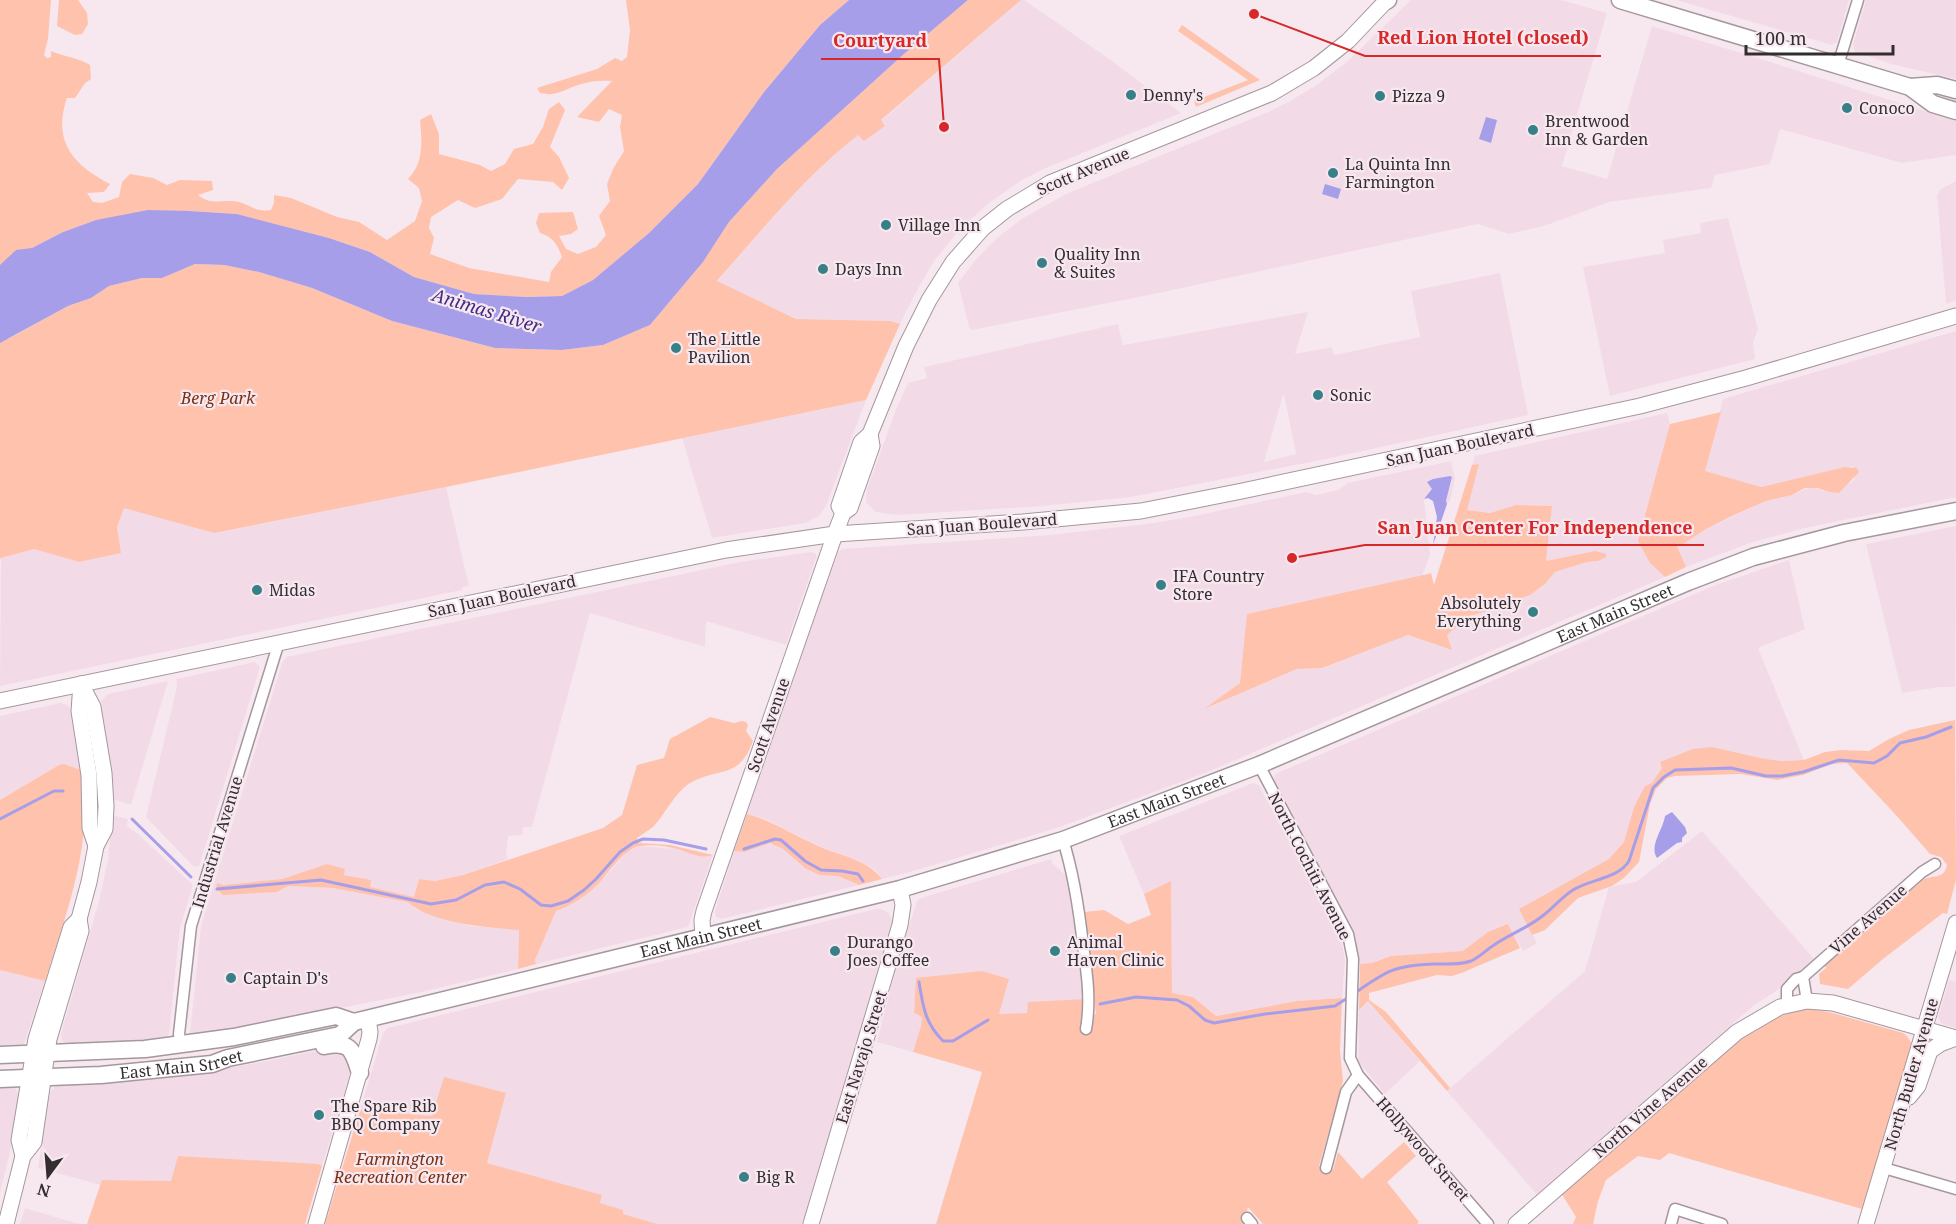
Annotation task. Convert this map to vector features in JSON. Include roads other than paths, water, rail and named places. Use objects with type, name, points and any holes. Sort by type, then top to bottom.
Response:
[{"type":"main road","name":"Scott Avenue","points":[[703,938],[704,911],[835,534],[843,513],[850,508],[872,446],[870,434],[906,346],[937,286],[962,251],[995,218],[1050,183],[1272,93],[1314,68],[1348,41],[1387,0]]},
{"type":"main road","points":[[1620,0],[1910,87],[1933,104],[1956,111]]},
{"type":"main road","points":[[1910,87],[1937,85],[1956,90]]},
{"type":"main road","name":"San Juan Boulevard","points":[[0,701],[716,552],[835,534],[1023,522],[1141,510],[1242,491],[1640,406],[1746,378],[1956,316]]},
{"type":"main road","name":"East Main Street","points":[[0,1079],[212,1064],[228,1058],[340,1035],[361,1020],[900,889],[1063,840],[1259,765],[1688,582],[1753,557],[1844,533],[1956,510]]},
{"type":"main road","points":[[1929,516],[1956,519]]},
{"type":"main road","points":[[6,1224],[23,1156],[19,1140],[36,1078],[40,1054],[49,1039],[81,930],[79,920],[96,846],[105,829],[104,773],[93,707],[81,684]]},
{"type":"main road","name":"East Navajo Street","points":[[811,1224],[900,925],[903,904],[900,889]]},
{"type":"main road","name":"North Butler Avenue","points":[[1866,1224],[1956,923]]},
{"type":"main road","points":[[1795,1003],[1821,1001],[1840,1004],[1956,1038]]},
{"type":"main road","name":"North Vine Avenue","points":[[1516,1224],[1737,1032],[1769,1011],[1795,1003]]},
{"type":"main road","name":"East Main Street","points":[[0,1054],[123,1051],[234,1037],[336,1016],[361,1020]]},
{"type":"main road","points":[[316,1224],[370,1032],[361,1020]]},
{"type":"main road","points":[[1902,1106],[1918,1086],[1930,1051],[1956,1038]]},
{"type":"main road","points":[[212,1064],[231,1065],[339,1044],[351,1050],[360,1073]]},
{"type":"main road","points":[[181,1045],[185,1067]]},
{"type":"street","points":[[1838,65],[1858,0]]},
{"type":"street","name":"Industrial Avenue","points":[[181,1045],[179,1034],[191,926],[279,642]]},
{"type":"street","name":"North Cochiti Avenue","points":[[1259,765],[1348,934],[1353,959],[1350,1059],[1358,1075]]},
{"type":"street","points":[[1063,840],[1076,890],[1085,957],[1089,1011],[1086,1029]]},
{"type":"street","name":"Vine Avenue","points":[[1795,1003],[1786,989],[1796,979],[1803,977],[1922,872],[1935,864]]},
{"type":"street","points":[[1795,1003],[1803,977]]},
{"type":"street","points":[[1326,1168],[1346,1092],[1358,1075]]},
{"type":"street","name":"Hollywood Street","points":[[1358,1075],[1488,1224]]},
{"type":"street","points":[[1884,1168],[1956,1189]]},
{"type":"street","points":[[1671,1224],[1675,1209],[1722,1224]]},
{"type":"water","name":"Animas River","points":[[849,0],[968,0],[904,54],[777,169],[729,222],[703,262],[650,325],[603,345],[562,350],[495,348],[392,321],[312,288],[259,272],[224,265],[195,264],[162,278],[142,278],[109,286],[91,298],[68,306],[0,343],[0,265],[16,250],[32,248],[63,232],[96,220],[148,210],[237,214],[329,238],[370,252],[414,277],[474,294],[562,296],[593,280],[649,233],[698,184],[764,92],[820,25]]},
{"type":"water","points":[[1486,117],[1497,120],[1491,143],[1479,139]]},
{"type":"water","points":[[1325,184],[1341,189],[1338,199],[1322,194]]},
{"type":"water","points":[[1452,477],[1447,504],[1433,545],[1437,517],[1433,501],[1428,498],[1424,499],[1432,489],[1427,482]]},
{"type":"water","points":[[1672,812],[1685,827],[1687,833],[1682,838],[1682,842],[1677,843],[1657,858],[1655,843],[1665,816]]},
{"type":"waterway","points":[[1355,993],[1383,974],[1400,968],[1471,961],[1539,919],[1573,890],[1618,872],[1629,861],[1653,788],[1675,770],[1731,768],[1766,776],[1782,776],[1803,772],[1839,760],[1874,763],[1887,756],[1900,743],[1926,737],[1951,727]]},
{"type":"waterway","points":[[0,819],[54,791],[63,791]]},
{"type":"waterway","points":[[132,819],[191,877]]},
{"type":"waterway","points":[[217,889],[321,880],[431,904],[456,900],[485,885],[504,882],[520,889],[541,905],[551,906],[568,901],[584,890],[620,852],[643,839],[664,840],[706,849]]},
{"type":"waterway","points":[[744,849],[775,839],[781,840],[805,861],[821,870],[858,874],[863,881]]},
{"type":"waterway","points":[[919,982],[929,1021],[943,1041],[953,1041],[988,1020]]},
{"type":"waterway","points":[[1100,1004],[1136,997],[1177,1000],[1189,1006],[1205,1020],[1214,1023],[1265,1014],[1335,1006],[1349,997]]},
{"type":"place","name":"Red Lion Hotel (closed)","points":[[1254,14]]},
{"type":"place","name":"Denny's","points":[[1131,95]]},
{"type":"place","name":"Pizza 9","points":[[1380,96]]},
{"type":"place","name":"Conoco","points":[[1847,108]]},
{"type":"place","name":"Courtyard","points":[[944,127]]},
{"type":"place","name":"Brentwood Inn & Garden","points":[[1533,130]]},
{"type":"place","name":"La Quinta Inn Farmington","points":[[1333,173]]},
{"type":"place","name":"Village Inn","points":[[886,225]]},
{"type":"place","name":"Quality Inn & Suites","points":[[1042,263]]},
{"type":"place","name":"Days Inn","points":[[823,269]]},
{"type":"place","name":"The Little Pavilion","points":[[676,348]]},
{"type":"place","name":"Sonic","points":[[1318,395]]},
{"type":"place","name":"San Juan Center For Independence","points":[[1292,558]]},
{"type":"place","name":"IFA Country Store","points":[[1161,585]]},
{"type":"place","name":"Midas","points":[[257,590]]},
{"type":"place","name":"Absolutely Everything","points":[[1533,612]]},
{"type":"place","name":"Durango Joes Coffee","points":[[835,951]]},
{"type":"place","name":"Animal Haven Clinic","points":[[1055,951]]},
{"type":"place","name":"Captain D's","points":[[231,978]]},
{"type":"place","name":"The Spare Rib BBQ Company","points":[[319,1115]]},
{"type":"place","name":"Big R","points":[[744,1177]]},
{"type":"park label","name":"Berg Park","points":[[218,398]]},
{"type":"park label","name":"Farmington Recreation Center","points":[[400,1168]]}]
